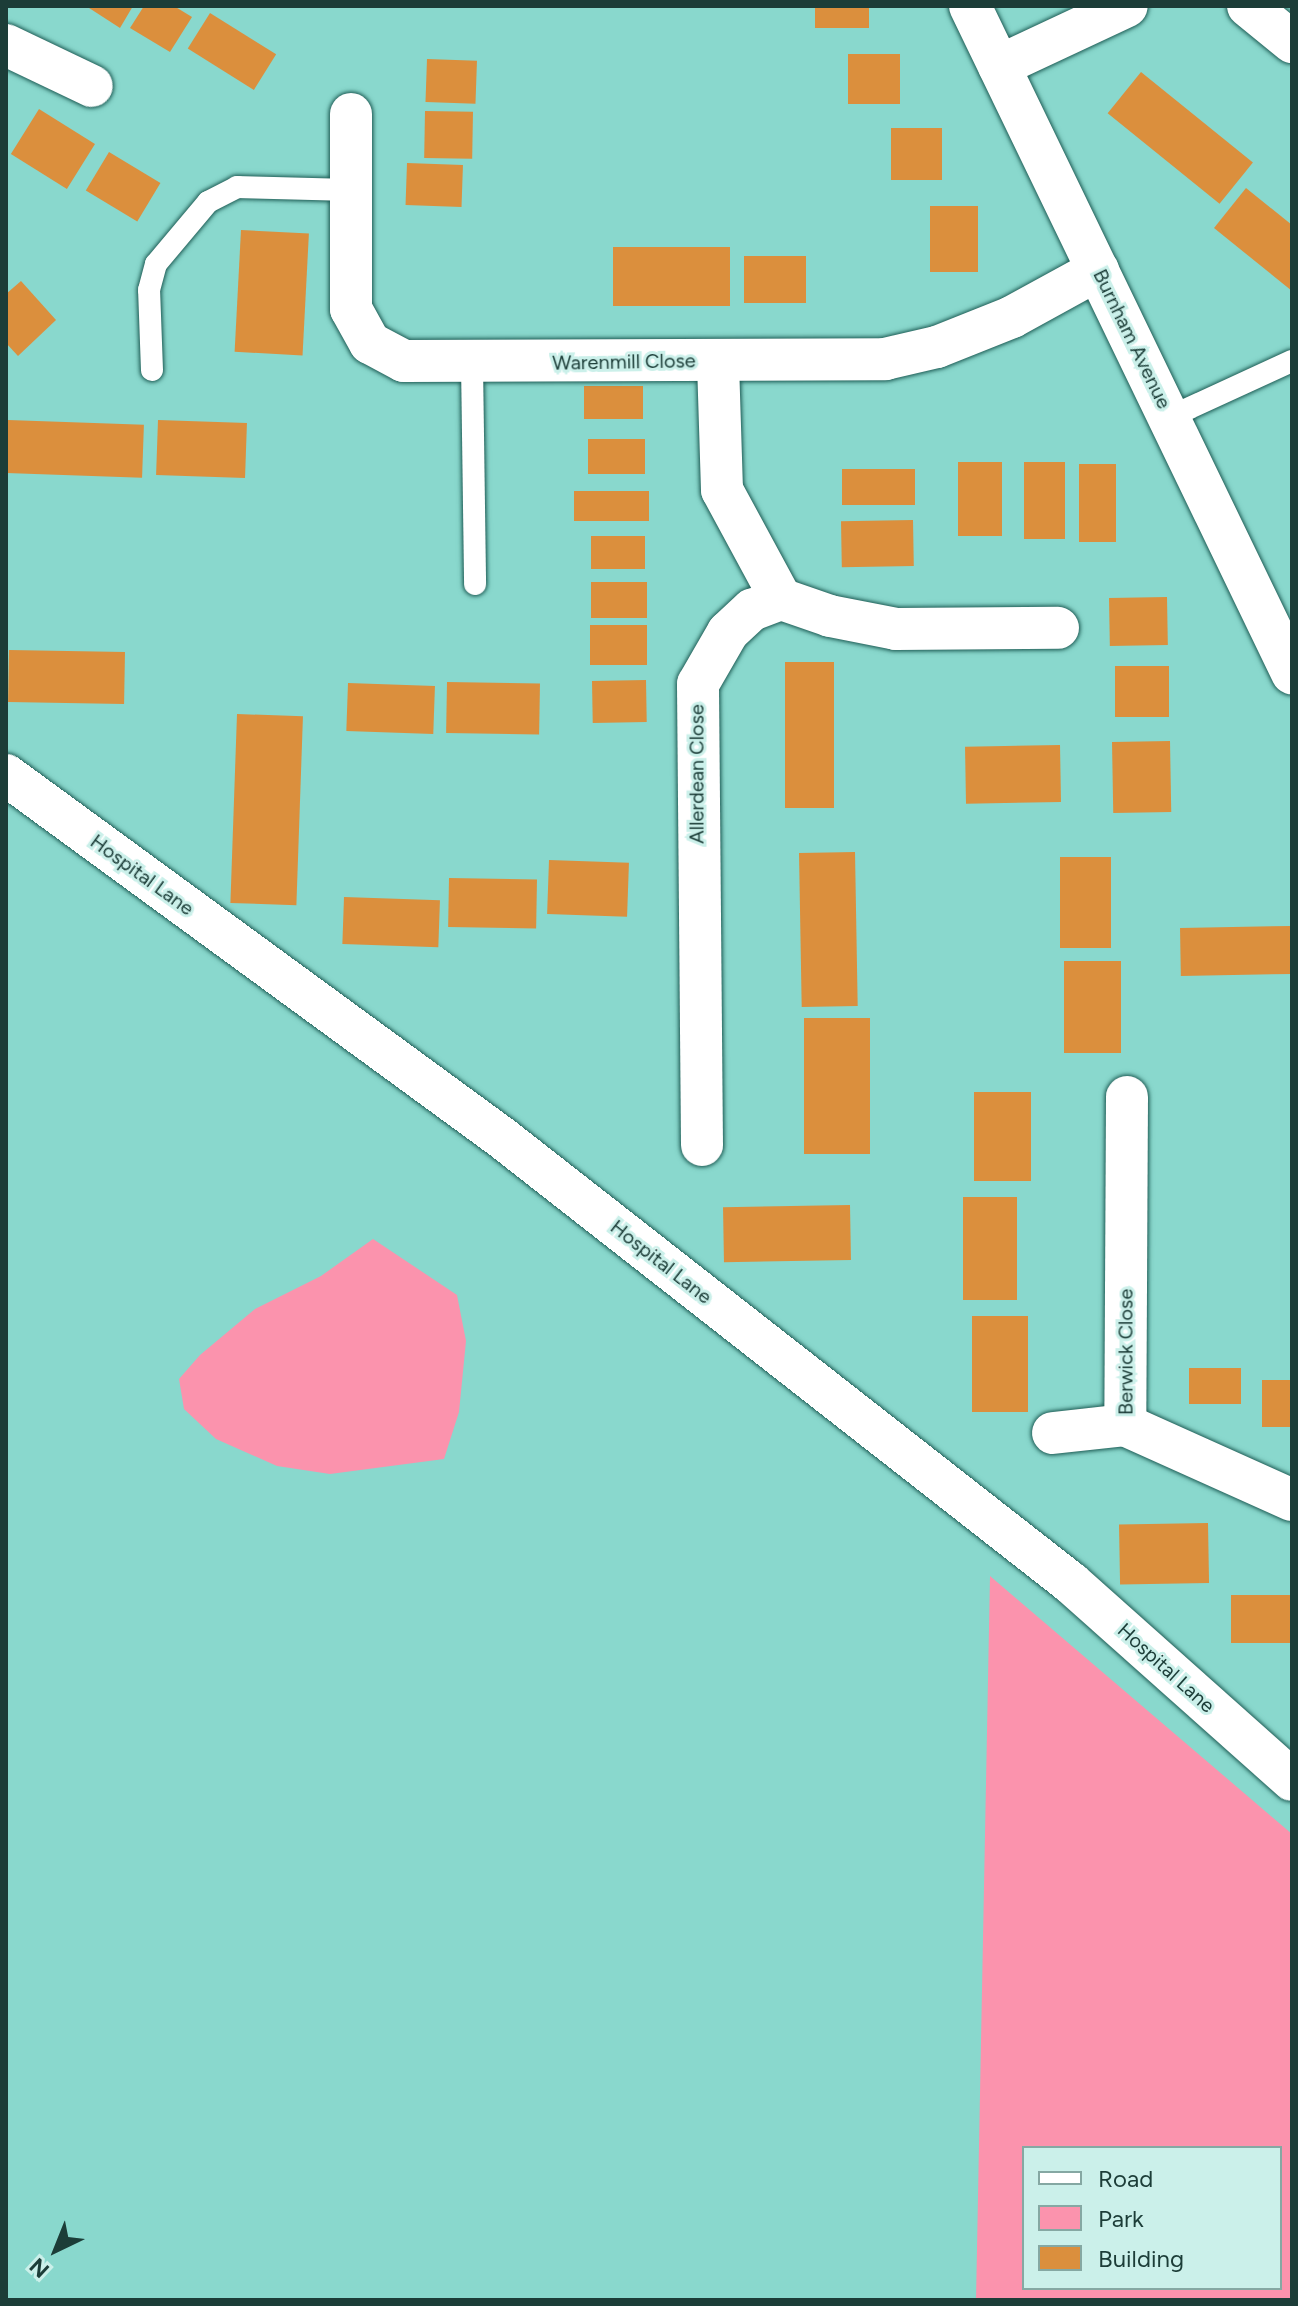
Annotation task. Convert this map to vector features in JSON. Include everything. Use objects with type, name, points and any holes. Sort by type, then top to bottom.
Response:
[{"type":"street","name":"Burnham Avenue","points":[[970,6],[1292,673]]},
{"type":"street","points":[[999,66],[1127,6]]},
{"type":"street","points":[[1248,6],[1292,42]]},
{"type":"street","points":[[6,45],[92,86]]},
{"type":"street","name":"Warenmill Close","points":[[351,114],[348,290],[358,327],[370,343],[404,361],[885,359],[924,350],[1012,317],[1098,270]]},
{"type":"street","points":[[718,361],[722,490],[781,599],[830,616],[896,629],[1058,628]]},
{"type":"street","name":"Allerdean Close","points":[[702,1145],[698,684],[728,632],[752,610],[781,599]]},
{"type":"street","name":"Hospital Lane","points":[[6,775],[514,1146],[1071,1583],[1292,1780]]},
{"type":"street","name":"Berwick Close","points":[[1127,1097],[1125,1425],[1292,1500]]},
{"type":"street","points":[[1053,1433],[1125,1425]]},
{"type":"lane","points":[[152,370],[149,290],[156,264],[208,202],[237,187],[349,190]]},
{"type":"lane","points":[[1170,417],[1292,361]]},
{"type":"lane","points":[[472,363],[475,584]]},
{"type":"green space","points":[[373,1239],[457,1295],[466,1341],[459,1412],[444,1459],[330,1474],[277,1466],[216,1439],[184,1409],[179,1379],[200,1355],[255,1309],[321,1276]]},
{"type":"green space","points":[[990,1576],[1292,1834],[1292,2300],[976,2300]]},
{"type":"building","points":[[86,6],[133,6],[120,28]]},
{"type":"building","points":[[144,6],[174,6],[192,17],[170,52],[130,28]]},
{"type":"building","points":[[815,6],[869,6],[869,28],[815,28]]},
{"type":"building","points":[[210,13],[276,54],[254,90],[188,49]]},
{"type":"building","points":[[848,54],[900,54],[900,104],[848,104]]},
{"type":"building","points":[[427,59],[477,61],[475,104],[425,102]]},
{"type":"building","points":[[1141,72],[1253,163],[1220,204],[1108,113]]},
{"type":"building","points":[[39,109],[95,144],[67,189],[11,154]]},
{"type":"building","points":[[425,111],[473,112],[472,159],[424,158]]},
{"type":"building","points":[[891,128],[942,128],[942,180],[891,180]]},
{"type":"building","points":[[109,152],[160,183],[137,221],[86,191]]},
{"type":"building","points":[[407,163],[463,165],[462,207],[406,205]]},
{"type":"building","points":[[1246,188],[1292,225],[1292,291],[1214,228]]},
{"type":"building","points":[[930,206],[978,206],[978,272],[930,272]]},
{"type":"building","points":[[241,230],[309,234],[303,355],[235,352]]},
{"type":"building","points":[[613,247],[730,247],[730,306],[613,306]]},
{"type":"building","points":[[744,256],[806,256],[806,303],[744,303]]},
{"type":"building","points":[[21,281],[56,320],[18,356],[6,343],[6,294]]},
{"type":"building","points":[[584,386],[643,386],[643,419],[584,419]]},
{"type":"building","points":[[8,420],[144,425],[142,478],[6,473]]},
{"type":"building","points":[[158,420],[247,423],[245,478],[156,475]]},
{"type":"building","points":[[588,439],[645,439],[645,474],[588,474]]},
{"type":"building","points":[[958,462],[1002,462],[1002,536],[958,536]]},
{"type":"building","points":[[1024,462],[1065,462],[1065,539],[1024,539]]},
{"type":"building","points":[[1079,464],[1116,464],[1116,542],[1079,542]]},
{"type":"building","points":[[842,469],[915,469],[915,505],[842,505]]},
{"type":"building","points":[[574,491],[649,491],[649,521],[574,521]]},
{"type":"building","points":[[913,520],[914,566],[842,567],[841,521]]},
{"type":"building","points":[[591,536],[645,536],[645,569],[591,569]]},
{"type":"building","points":[[591,582],[647,582],[647,618],[591,618]]},
{"type":"building","points":[[1167,597],[1168,645],[1110,646],[1109,598]]},
{"type":"building","points":[[590,625],[647,625],[647,665],[590,665]]},
{"type":"building","points":[[9,650],[125,652],[124,704],[8,702]]},
{"type":"building","points":[[785,662],[834,662],[834,808],[785,808]]},
{"type":"building","points":[[1115,666],[1169,666],[1169,717],[1115,717]]},
{"type":"building","points":[[646,680],[647,722],[593,723],[592,681]]},
{"type":"building","points":[[447,682],[540,684],[539,735],[446,733]]},
{"type":"building","points":[[348,683],[435,686],[433,734],[346,731]]},
{"type":"building","points":[[237,714],[303,716],[296,905],[230,903]]},
{"type":"building","points":[[1170,741],[1171,812],[1113,813],[1112,742]]},
{"type":"building","points":[[1060,745],[1061,802],[966,804],[965,747]]},
{"type":"building","points":[[855,852],[858,1006],[802,1007],[799,853]]},
{"type":"building","points":[[1060,857],[1111,857],[1111,948],[1060,948]]},
{"type":"building","points":[[549,860],[629,863],[627,917],[547,914]]},
{"type":"building","points":[[449,878],[537,880],[536,929],[448,927]]},
{"type":"building","points":[[344,897],[440,900],[438,947],[342,944]]},
{"type":"building","points":[[1291,926],[1292,974],[1181,976],[1180,928]]},
{"type":"building","points":[[1064,961],[1121,961],[1121,1053],[1064,1053]]},
{"type":"building","points":[[804,1018],[870,1018],[870,1154],[804,1154]]},
{"type":"building","points":[[974,1092],[1031,1092],[1031,1181],[974,1181]]},
{"type":"building","points":[[963,1197],[1017,1197],[1017,1300],[963,1300]]},
{"type":"building","points":[[850,1205],[851,1260],[724,1262],[723,1207]]},
{"type":"building","points":[[972,1316],[1028,1316],[1028,1412],[972,1412]]},
{"type":"building","points":[[1189,1368],[1241,1368],[1241,1404],[1189,1404]]},
{"type":"building","points":[[1262,1380],[1292,1380],[1292,1427],[1262,1427]]},
{"type":"building","points":[[1208,1523],[1209,1583],[1120,1585],[1119,1525]]},
{"type":"building","points":[[1231,1595],[1292,1595],[1292,1643],[1231,1643]]}]
